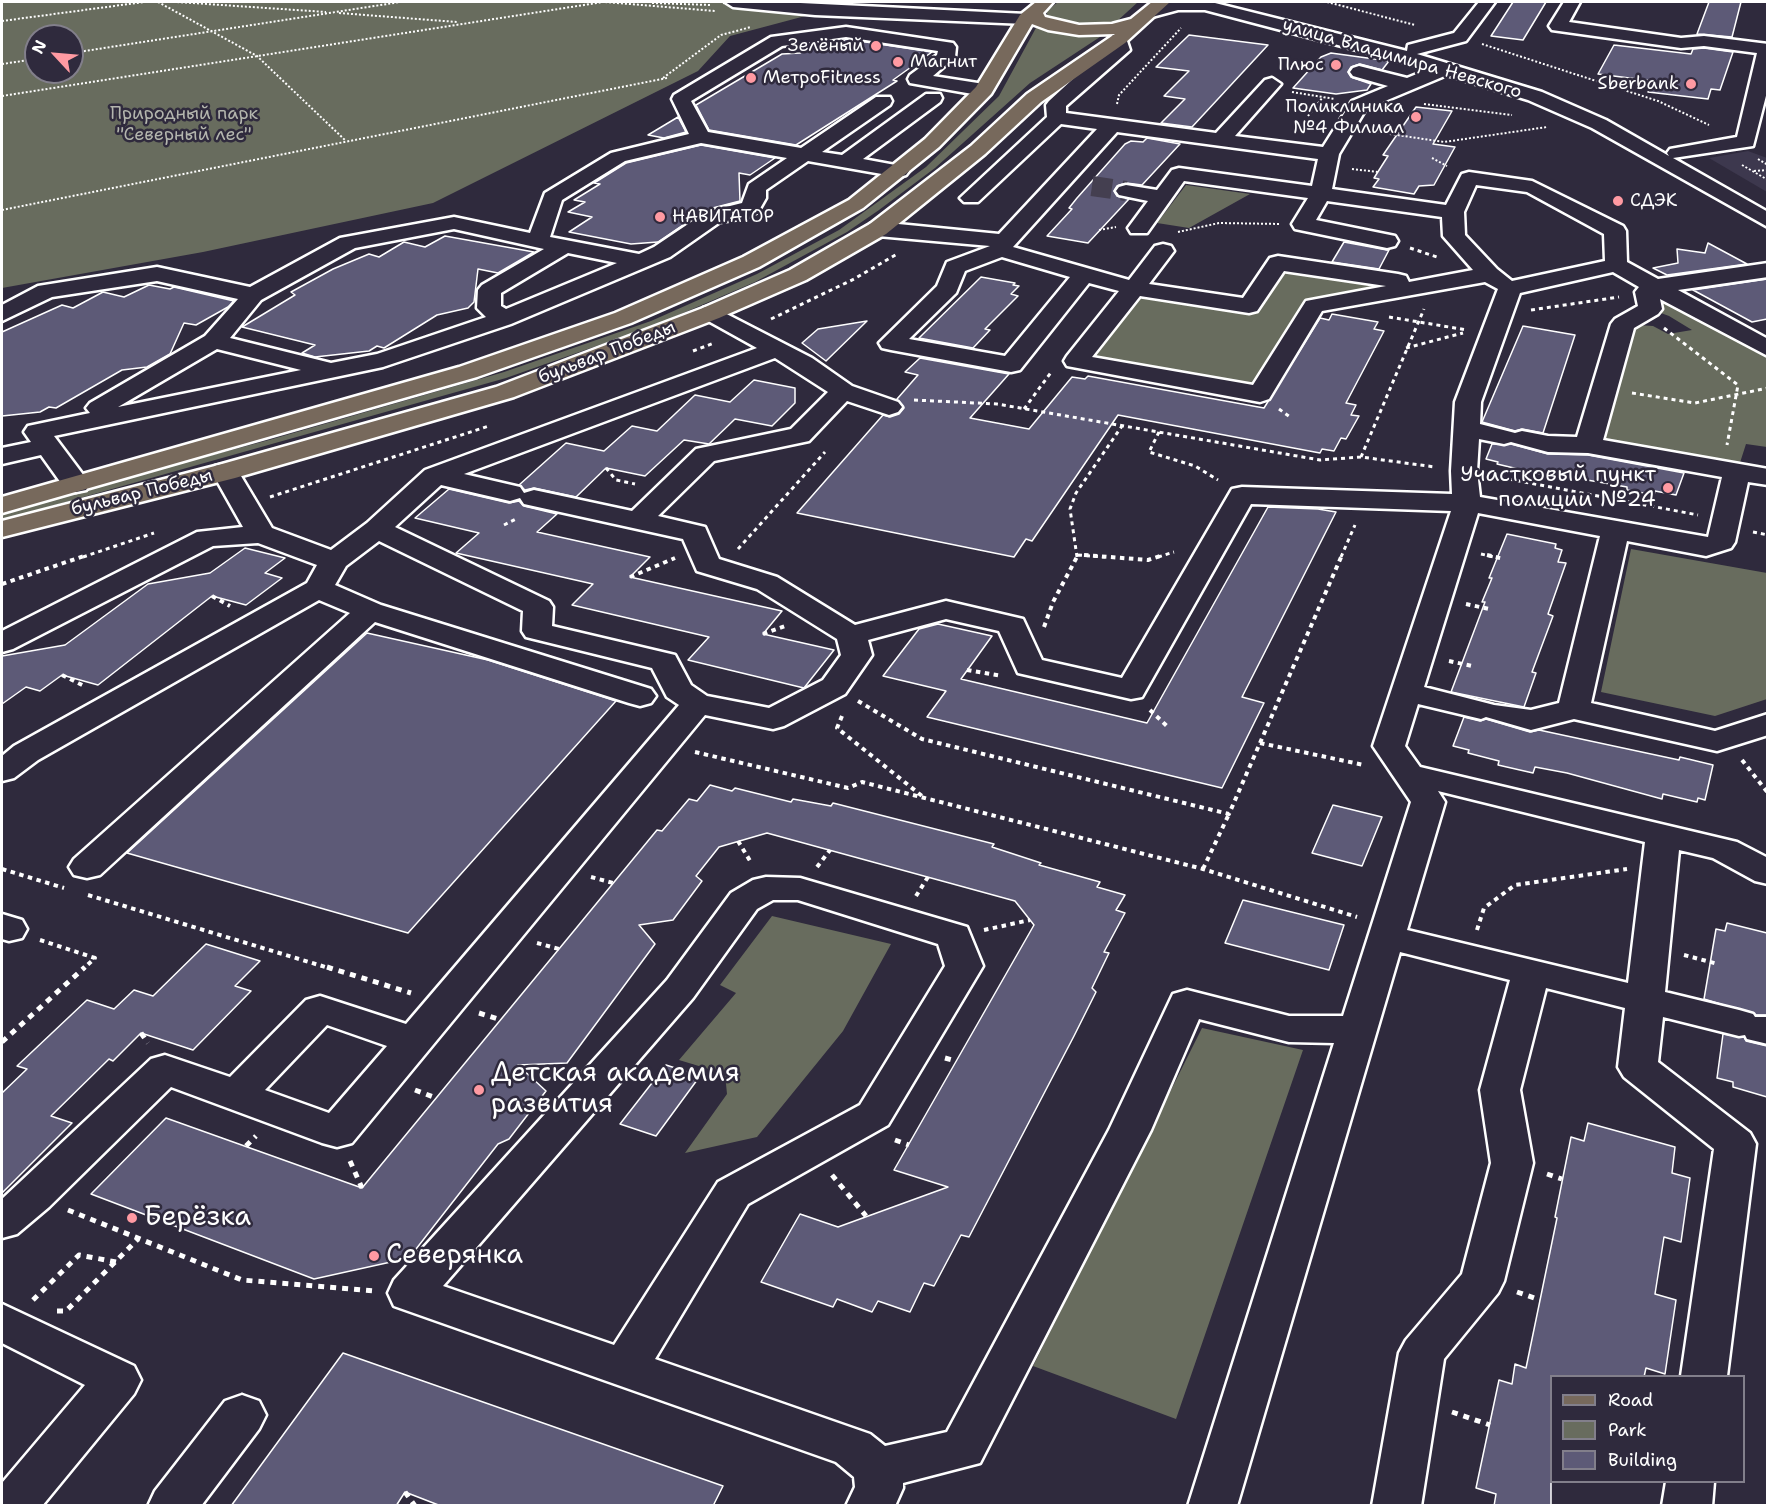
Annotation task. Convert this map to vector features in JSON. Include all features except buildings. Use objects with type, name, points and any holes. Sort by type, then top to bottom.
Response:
[{"type":"main road","points":[[1035,10],[1038,20],[1048,25],[1079,30],[1112,29],[1151,12]]},
{"type":"main road","name":"бульвар Победы","points":[[2,505],[468,372],[622,318],[751,262],[856,204],[932,142],[984,90],[1035,10]]},
{"type":"main road","name":"бульвар Победы","points":[[2,529],[225,472],[505,392],[711,313],[798,275],[879,229],[978,150],[1034,98],[1119,39],[1151,12]]},
{"type":"street","points":[[986,2],[1035,10]]},
{"type":"street","name":"улица Владимира Невского","points":[[1228,2],[1414,49],[1560,94],[1628,124],[1767,206]]},
{"type":"street","points":[[1414,49],[1460,37],[1487,2]]},
{"type":"street","points":[[1572,2],[1558,26],[1681,44],[1704,41],[1767,49],[1764,75],[1746,142],[1677,153]]},
{"type":"street","name":"улица Владимира Невского","points":[[1151,12],[1178,5],[1205,4],[1447,68],[1534,96],[1599,124],[1767,221]]},
{"type":"street","points":[[729,6],[1035,10]]},
{"type":"street","points":[[701,137],[681,99],[777,41],[846,32],[947,47],[946,57],[917,79],[984,90]]},
{"type":"street","points":[[1057,118],[1056,105],[1093,70],[1121,50],[1119,39]]},
{"type":"street","points":[[1387,241],[1303,224],[1321,194],[1338,140],[1359,105],[1413,93],[1447,68]]},
{"type":"street","points":[[1359,72],[1413,93]]},
{"type":"street","points":[[1221,139],[1272,84]]},
{"type":"street","points":[[846,162],[933,98]]},
{"type":"street","points":[[74,423],[383,360],[503,319],[662,252],[714,217],[737,213],[750,207],[755,198],[756,188],[883,101]]},
{"type":"street","points":[[1057,118],[1221,139],[1338,140]]},
{"type":"street","points":[[971,198],[1057,118]]},
{"type":"street","points":[[1084,274],[1011,365],[891,343],[948,288],[955,267],[1002,245],[1112,125]]},
{"type":"street","points":[[1290,132],[1338,140]]},
{"type":"street","points":[[538,241],[552,197],[618,157],[701,137],[899,171]]},
{"type":"street","points":[[1139,228],[1179,174],[1453,212]]},
{"type":"street","points":[[1500,292],[1454,236],[1453,212],[1469,178],[1532,187],[1615,231],[1616,265],[1648,297],[1767,349]]},
{"type":"street","points":[[1060,181],[1081,184]]},
{"type":"street","points":[[1126,191],[1162,196]]},
{"type":"street","points":[[2,456],[74,423],[214,341],[253,295],[348,243],[454,223],[643,261]]},
{"type":"street","points":[[879,229],[1002,245],[1084,274],[1134,288],[1249,306],[1278,263],[1500,292],[1616,265]]},
{"type":"street","points":[[503,319],[489,308],[490,290],[564,246]]},
{"type":"street","points":[[1163,251],[1076,361],[1260,394],[1314,306],[1430,284]]},
{"type":"street","points":[[1588,445],[1623,324],[1648,297],[1767,270]]},
{"type":"street","points":[[2,314],[46,291],[157,274],[253,295]]},
{"type":"street","points":[[1212,1506],[1428,802],[1389,746],[1465,487],[1465,429],[1468,402],[1500,292]]},
{"type":"street","points":[[711,313],[803,363],[843,391],[880,404]]},
{"type":"street","points":[[214,341],[330,369]]},
{"type":"street","points":[[2,771],[26,753],[318,589],[334,561],[377,529],[435,477],[776,349]]},
{"type":"street","points":[[638,520],[705,455],[800,435],[843,391]]},
{"type":"street","points":[[1465,429],[1548,444],[1588,445],[1767,477]]},
{"type":"street","points":[[2,431],[42,439],[76,484]]},
{"type":"street","points":[[851,635],[946,610],[1012,625],[1029,666],[1131,690],[1242,495],[1366,500],[1465,487],[1615,531],[1706,547],[1721,542],[1730,471]]},
{"type":"street","points":[[225,472],[261,534]]},
{"type":"street","points":[[377,529],[538,607],[537,631],[664,662],[678,690],[697,704],[773,719],[842,692],[857,655],[851,635],[767,583],[707,565],[695,533],[435,477]]},
{"type":"street","points":[[1574,709],[1615,531]]},
{"type":"street","points":[[2,643],[207,538],[261,534],[334,561]]},
{"type":"street","points":[[318,589],[370,611],[640,696]]},
{"type":"street","points":[[79,883],[370,611]]},
{"type":"street","points":[[1406,692],[1531,720],[1574,709],[1717,741],[1767,724]]},
{"type":"street","points":[[2,1222],[34,1196],[165,1069],[337,1132],[697,704]]},
{"type":"street","points":[[1408,774],[1661,850],[1725,850],[1767,873]]},
{"type":"street","points":[[1661,850],[1638,1067],[1735,1144],[1704,1375]]},
{"type":"street","points":[[625,1368],[733,1193],[874,1115],[964,966],[954,936],[800,890],[766,888],[744,901],[680,988],[411,1293],[853,1448],[873,1487],[963,1449],[1130,1130],[1187,1003],[1289,1029],[1358,1030]]},
{"type":"street","points":[[1388,932],[1468,957],[1756,1028]]},
{"type":"street","points":[[1396,1506],[1422,1353],[1482,1281],[1488,1259],[1512,1163],[1500,1090],[1531,972]]},
{"type":"street","points":[[238,1094],[320,1009],[413,1040]]},
{"type":"street","points":[[11,1319],[118,1380],[12,1506]]},
{"type":"street","points":[[172,1506],[242,1414]]},
{"type":"street","points":[[1687,1506],[1690,1483]]},
{"type":"path","points":[[2,21],[144,2]]},
{"type":"path","points":[[159,2],[257,56],[346,141]]},
{"type":"path","points":[[177,2],[465,23]]},
{"type":"path","points":[[84,51],[400,2]]},
{"type":"path","points":[[605,2],[729,6]]},
{"type":"path","points":[[2,96],[605,2],[775,7]]},
{"type":"path","points":[[1327,2],[1460,37],[1600,81],[1658,101],[1746,142]]},
{"type":"path","points":[[1112,125],[1119,95],[1205,4]]},
{"type":"path","points":[[2,64],[24,61]]},
{"type":"path","points":[[1600,81],[1604,75]]},
{"type":"path","points":[[2,210],[662,78],[719,77]]},
{"type":"path","points":[[1272,84],[1294,93],[1366,103]]},
{"type":"path","points":[[1413,93],[1518,116]]},
{"type":"path","points":[[1308,116],[1323,97]]},
{"type":"path","points":[[1338,140],[1444,142],[1574,123],[1599,124]]},
{"type":"path","points":[[1753,171],[1767,170]]},
{"type":"path","points":[[1163,251],[1178,232],[1197,227],[1220,223],[1303,224]]},
{"type":"path","points":[[1361,457],[1417,322],[1437,256],[1387,241]]},
{"type":"path","points":[[1500,292],[1648,297],[1738,385],[1730,471]]},
{"type":"path","points":[[1383,316],[1473,330],[1405,348]]},
{"type":"path","points":[[1024,409],[1054,367]]},
{"type":"path","points":[[1605,389],[1695,403],[1767,388]]},
{"type":"path","points":[[880,404],[910,399],[997,404],[1320,460],[1361,457],[1465,487],[1725,520]]},
{"type":"path","points":[[1039,669],[1038,644],[1053,602],[1078,555],[1070,509],[1076,493],[1122,426]]},
{"type":"path","points":[[1159,432],[1149,452],[1156,456],[1196,466],[1242,495]]},
{"type":"path","points":[[721,569],[831,445]]},
{"type":"path","points":[[1203,869],[1366,500]]},
{"type":"path","points":[[1078,555],[1148,560],[1172,553],[1223,528]]},
{"type":"path","points":[[2,584],[162,530]]},
{"type":"path","points":[[630,577],[701,548]]},
{"type":"path","points":[[925,798],[837,728],[842,692],[922,739],[1228,814]]},
{"type":"path","points":[[1717,741],[1739,756],[1767,793]]},
{"type":"path","points":[[1260,742],[1408,774]]},
{"type":"path","points":[[663,744],[848,788],[862,782],[1203,869],[1388,932]]},
{"type":"path","points":[[1468,957],[1484,908],[1515,885],[1661,850]]},
{"type":"path","points":[[2,869],[79,883],[444,1003]]},
{"type":"path","points":[[954,936],[1030,920]]},
{"type":"path","points":[[2,1042],[94,958],[5,928]]},
{"type":"path","points":[[811,1150],[866,1216]]},
{"type":"path","points":[[34,1196],[242,1280],[411,1293]]},
{"type":"path","points":[[11,1319],[66,1311],[138,1239]]},
{"type":"path","points":[[11,1319],[79,1255],[116,1262]]},
{"type":"path","points":[[405,1492],[415,1506]]},
{"type":"shaded area","points":[[1748,151],[1767,158],[1767,192],[1709,158]]},
{"type":"green space","name":"Природный парк \"Северный лес\"","points":[[2,2],[718,2],[809,15],[730,36],[698,71],[433,203],[203,252],[2,288]]},
{"type":"green space","points":[[1058,2],[1138,2],[1115,23],[1097,27],[1077,26],[1047,17],[1047,11]]},
{"type":"green space","points":[[1037,26],[1068,34],[1106,33],[1030,83],[935,168],[879,210],[847,232],[755,282],[653,326],[506,378],[2,520],[2,511],[269,440],[504,372],[651,321],[757,274],[839,230],[926,167],[999,96]]},
{"type":"green space","points":[[1186,185],[1250,194],[1189,228],[1157,223]]},
{"type":"green space","points":[[1278,263],[1423,285],[1314,306],[1260,394],[1076,361],[1133,288],[1249,306]]},
{"type":"green space","points":[[1647,292],[1767,349],[1767,447],[1746,444],[1737,472],[1588,445],[1623,324],[1653,326],[1668,334],[1692,330],[1669,316],[1650,309]]},
{"type":"green space","points":[[1631,549],[1767,573],[1767,699],[1715,716],[1601,692]]},
{"type":"green space","points":[[772,916],[891,944],[843,1031],[757,1137],[685,1153],[727,1094],[725,1074],[679,1060],[736,993],[720,985]]},
{"type":"green space","points":[[1202,1028],[1303,1050],[1176,1419],[1033,1366]]},
{"type":"tunnel","points":[[1092,186],[1126,191]]},
{"type":"place","name":"Зелёный","points":[[876,46]]},
{"type":"place","name":"Магнит","points":[[898,62]]},
{"type":"place","name":"Плюс","points":[[1336,65]]},
{"type":"place","name":"МетроFitness","points":[[751,78]]},
{"type":"place","name":"Sberbank","points":[[1691,84]]},
{"type":"place","name":"Поликлиника №4 Филиал","points":[[1416,117]]},
{"type":"place","name":"СДЭК","points":[[1618,201]]},
{"type":"place","name":"НАВИГАТОР","points":[[660,217]]},
{"type":"place","name":"Участковый пункт полиции №24","points":[[1668,488]]},
{"type":"place","name":"Детская академия развития","points":[[479,1090]]},
{"type":"place","name":"Берёзка","points":[[132,1218]]},
{"type":"place","name":"Северянка","points":[[374,1256]]}]
